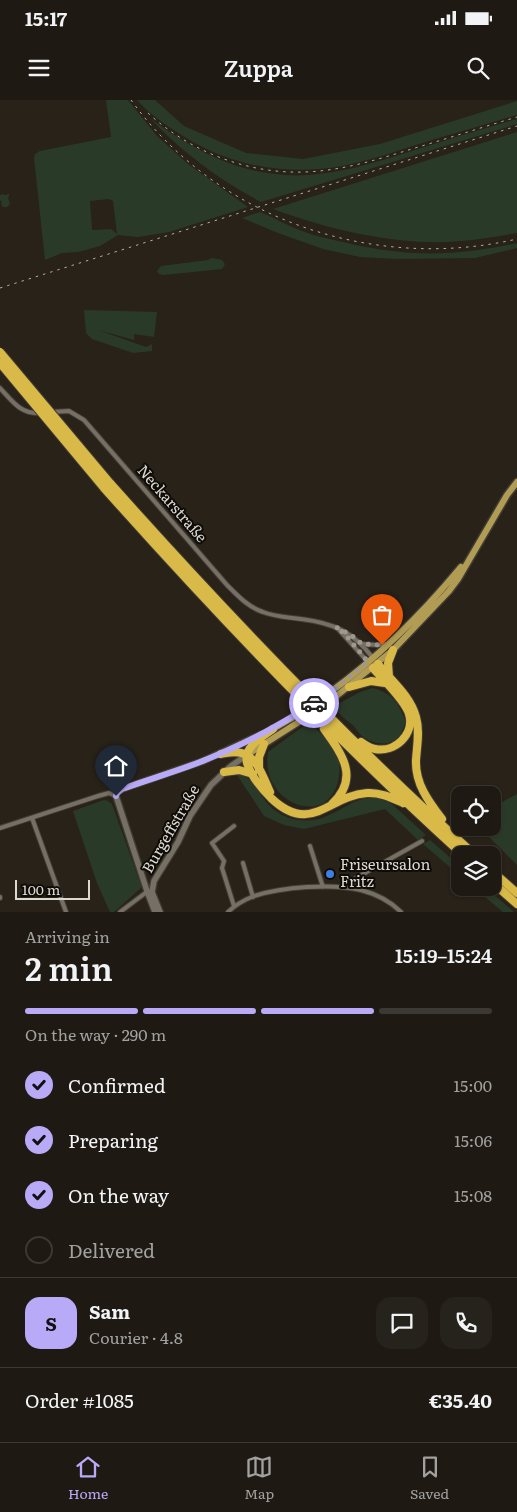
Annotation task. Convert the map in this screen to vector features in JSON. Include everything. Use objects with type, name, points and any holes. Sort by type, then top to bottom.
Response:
[{"type":"highway","points":[[0,352],[107,486],[246,633],[465,846]]},
{"type":"highway","points":[[0,364],[211,608],[312,711],[452,846]]},
{"type":"highway","points":[[387,680],[392,646]]},
{"type":"highway","points":[[343,729],[365,745],[375,749],[390,748],[403,740],[410,726],[408,712],[401,699],[373,663]]},
{"type":"highway","points":[[349,687],[371,681],[387,680],[409,701],[416,715],[418,730],[416,766],[420,785],[433,808],[457,838]]},
{"type":"highway","points":[[312,711],[341,753],[346,770],[345,782],[341,793],[325,809]]},
{"type":"highway","points":[[247,755],[249,748],[273,729]]},
{"type":"highway","points":[[256,772],[264,744]]},
{"type":"highway","points":[[221,754],[236,752],[251,758],[267,794],[285,809],[296,813],[314,813],[352,797],[368,793],[384,795],[410,806]]},
{"type":"highway","points":[[224,772],[239,770],[256,772]]},
{"type":"highway","points":[[501,879],[517,893]]},
{"type":"highway","points":[[501,890],[517,904]]},
{"type":"main road","points":[[247,755],[349,687],[449,591],[507,495],[517,482]]},
{"type":"main road","points":[[160,912],[141,870],[116,796],[117,793],[122,789],[221,754],[273,729],[373,663]]},
{"type":"main road","name":"Burgeffstraße","points":[[150,892],[154,881],[178,842],[190,816],[211,785],[224,772],[247,755]]},
{"type":"main road","points":[[141,870],[148,877],[158,874]]},
{"type":"main road","points":[[150,892],[155,912]]},
{"type":"street","name":"Neckarstraße","points":[[0,388],[18,407],[29,413],[69,412],[84,420],[227,585],[250,606],[270,614],[314,621],[336,627],[351,635],[362,644],[373,663]]},
{"type":"street","points":[[336,627],[373,663]]},
{"type":"street","points":[[362,644],[392,646]]},
{"type":"street","points":[[0,828],[106,794],[116,796]]},
{"type":"street","points":[[32,818],[66,912]]},
{"type":"street","points":[[234,826],[212,844],[224,861],[222,868],[234,906]]},
{"type":"street","points":[[351,888],[356,878],[422,841]]},
{"type":"street","points":[[310,846],[323,887]]},
{"type":"street","points":[[243,862],[253,897]]},
{"type":"street","points":[[228,912],[234,906],[253,897],[280,890],[323,887],[351,888],[376,895],[393,904],[401,912]]},
{"type":"street","name":"Burgeffstraße","points":[[120,912],[150,892]]},
{"type":"green space","points":[[106,100],[128,100],[157,136],[188,164],[248,207],[169,232],[138,237],[118,235],[100,246],[78,252],[62,253],[45,260],[35,154],[40,151],[111,137]],"holes":[[[109,199],[113,201],[117,234],[111,229],[92,230],[90,201]]]},
{"type":"green space","points":[[137,100],[155,100],[184,126],[246,153],[303,159],[380,144],[517,101],[517,115],[352,164],[304,170],[248,164],[212,152],[164,124]]},
{"type":"green space","points":[[150,118],[181,139],[213,157],[248,169],[285,175],[334,172],[517,119],[517,124],[261,202],[231,185],[202,165],[175,143]]},
{"type":"green space","points":[[517,132],[517,233],[462,241],[409,241],[348,232],[273,209]]},
{"type":"green space","points":[[9,194],[10,204],[7,207],[3,207],[1,204],[0,195]]},
{"type":"green space","points":[[260,212],[297,229],[327,239],[365,247],[409,253],[473,251],[517,243],[517,248],[475,258],[396,259],[360,257],[323,249],[242,218]]},
{"type":"green space","points":[[212,258],[222,260],[225,264],[222,269],[164,275],[159,274],[157,271],[161,266]]},
{"type":"green space","points":[[84,310],[157,312],[154,337],[134,334],[134,340],[98,330],[146,347],[152,344],[152,351],[133,353],[92,339],[86,333]]},
{"type":"green space","points":[[373,688],[391,696],[406,722],[399,736],[390,742],[370,741],[361,735],[336,710],[336,705],[360,692]]},
{"type":"green space","points":[[309,722],[333,747],[338,757],[339,767],[339,777],[333,794],[323,803],[310,807],[297,804],[284,797],[274,785],[268,770],[268,752]]},
{"type":"green space","points":[[237,775],[242,775],[250,780],[271,807],[289,818],[319,819],[356,801],[373,798],[393,805],[426,835],[418,840],[385,809],[304,829],[284,825],[264,816]]},
{"type":"green space","points":[[517,794],[517,865],[501,849],[501,846],[498,846],[488,836],[501,836],[501,803]]},
{"type":"green space","points":[[104,800],[112,804],[141,885],[141,888],[114,912],[110,912],[97,883],[73,811]]},
{"type":"green space","points":[[430,840],[451,858],[451,868],[423,844]]},
{"type":"green space","points":[[484,896],[495,896],[514,912],[503,912]]},
{"type":"railway","points":[[131,100],[167,142],[208,177],[254,205],[303,227],[355,241],[409,248],[463,247],[517,239]]},
{"type":"railway","points":[[148,113],[182,139],[220,158],[261,169],[283,172],[318,171],[360,164],[517,117]]},
{"type":"railway","points":[[0,288],[517,126]]},
{"type":"way so far","points":[[314,703],[368,662],[345,634],[336,627],[342,629],[362,644],[382,645]]},
{"type":"place","name":"Friseursalon Fritz","points":[[330,874]]},
{"type":"route","points":[[116,796],[122,789],[221,754],[273,729],[314,703]]}]
